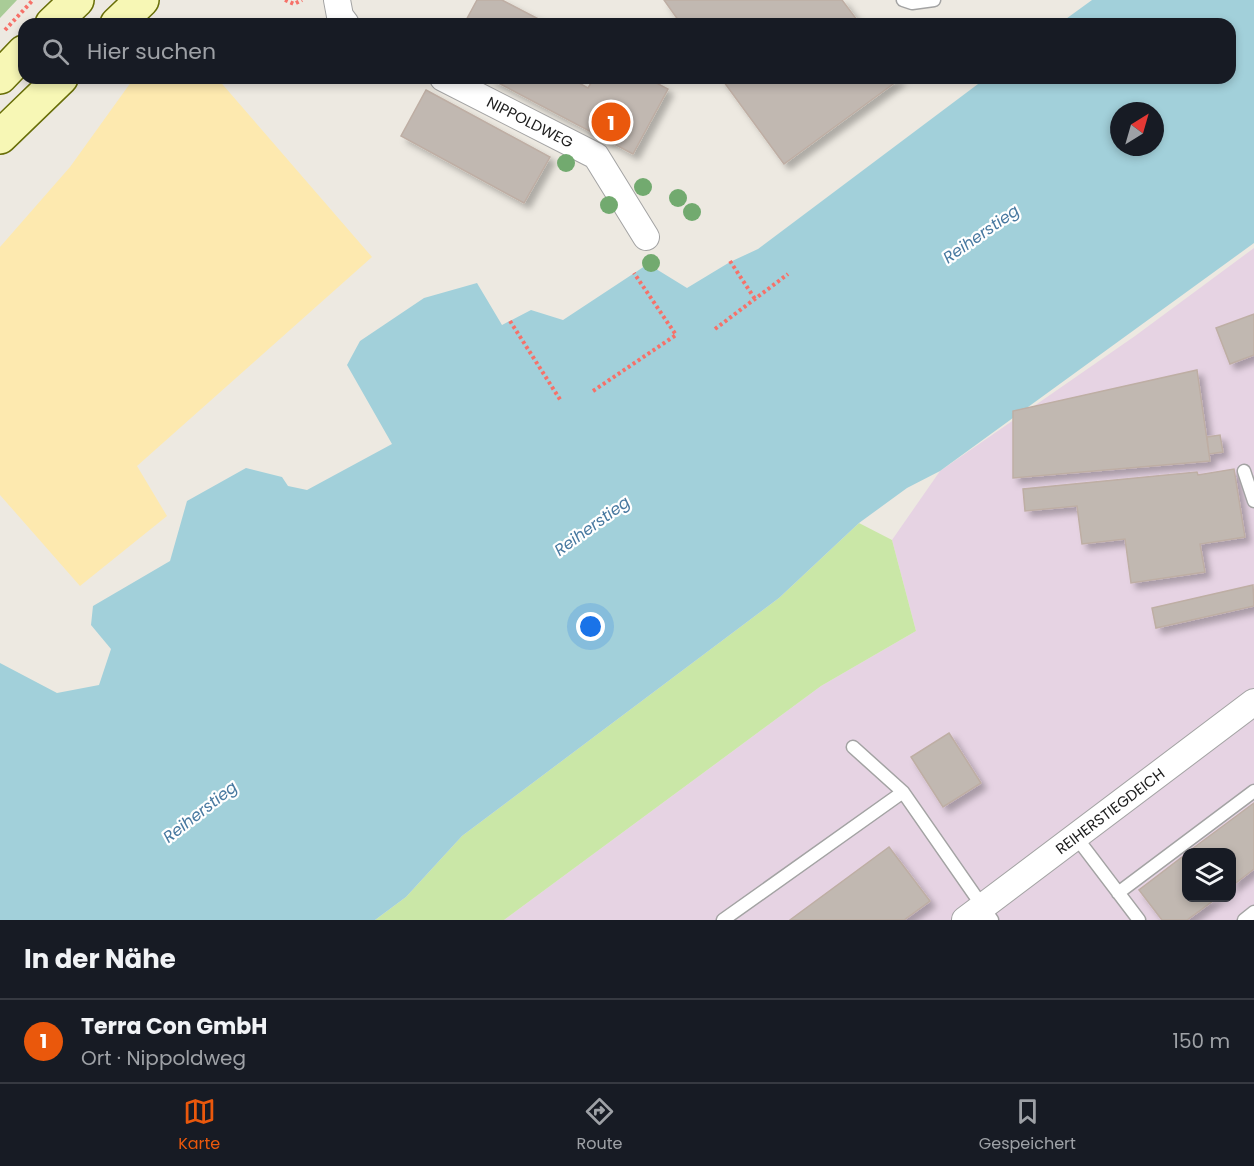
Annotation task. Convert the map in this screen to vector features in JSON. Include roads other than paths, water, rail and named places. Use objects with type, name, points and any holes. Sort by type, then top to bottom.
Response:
[{"type":"main road","points":[[58,18],[77,0]]},
{"type":"main road","points":[[123,18],[142,0]]},
{"type":"main road","points":[[0,77],[18,58]]},
{"type":"main road","points":[[0,136],[55,84]]},
{"type":"street","points":[[337,0],[342,18]]},
{"type":"street","name":"NIPPOLDWEG","points":[[454,84],[596,156],[646,237]]},
{"type":"street","name":"REIHERSTIEGDEICH","points":[[980,915],[1076,837],[1254,702]]},
{"type":"lane","points":[[903,0],[912,3],[934,0]]},
{"type":"lane","points":[[1244,471],[1254,501]]},
{"type":"lane","points":[[853,747],[903,792],[980,915]]},
{"type":"lane","points":[[1118,892],[1254,791]]},
{"type":"lane","points":[[723,920],[903,792]]},
{"type":"lane","points":[[1076,837],[1139,920]]},
{"type":"lane","points":[[1244,920],[1254,912]]},
{"type":"water","name":"Reiherstieg","points":[[1092,0],[1254,0],[1254,243],[940,471],[907,488],[859,523],[779,598],[462,836],[406,897],[375,920],[0,920],[0,663],[57,693],[99,685],[111,649],[91,625],[93,606],[170,561],[187,501],[246,468],[282,477],[288,486],[307,490],[392,444],[347,365],[360,341],[424,298],[477,283],[502,325],[531,310],[563,320],[648,264],[687,288],[730,262],[758,249],[978,84],[1236,84],[1236,18],[1067,18]]},
{"type":"place","name":"Terra Con GmbH","points":[[611,122]]}]
